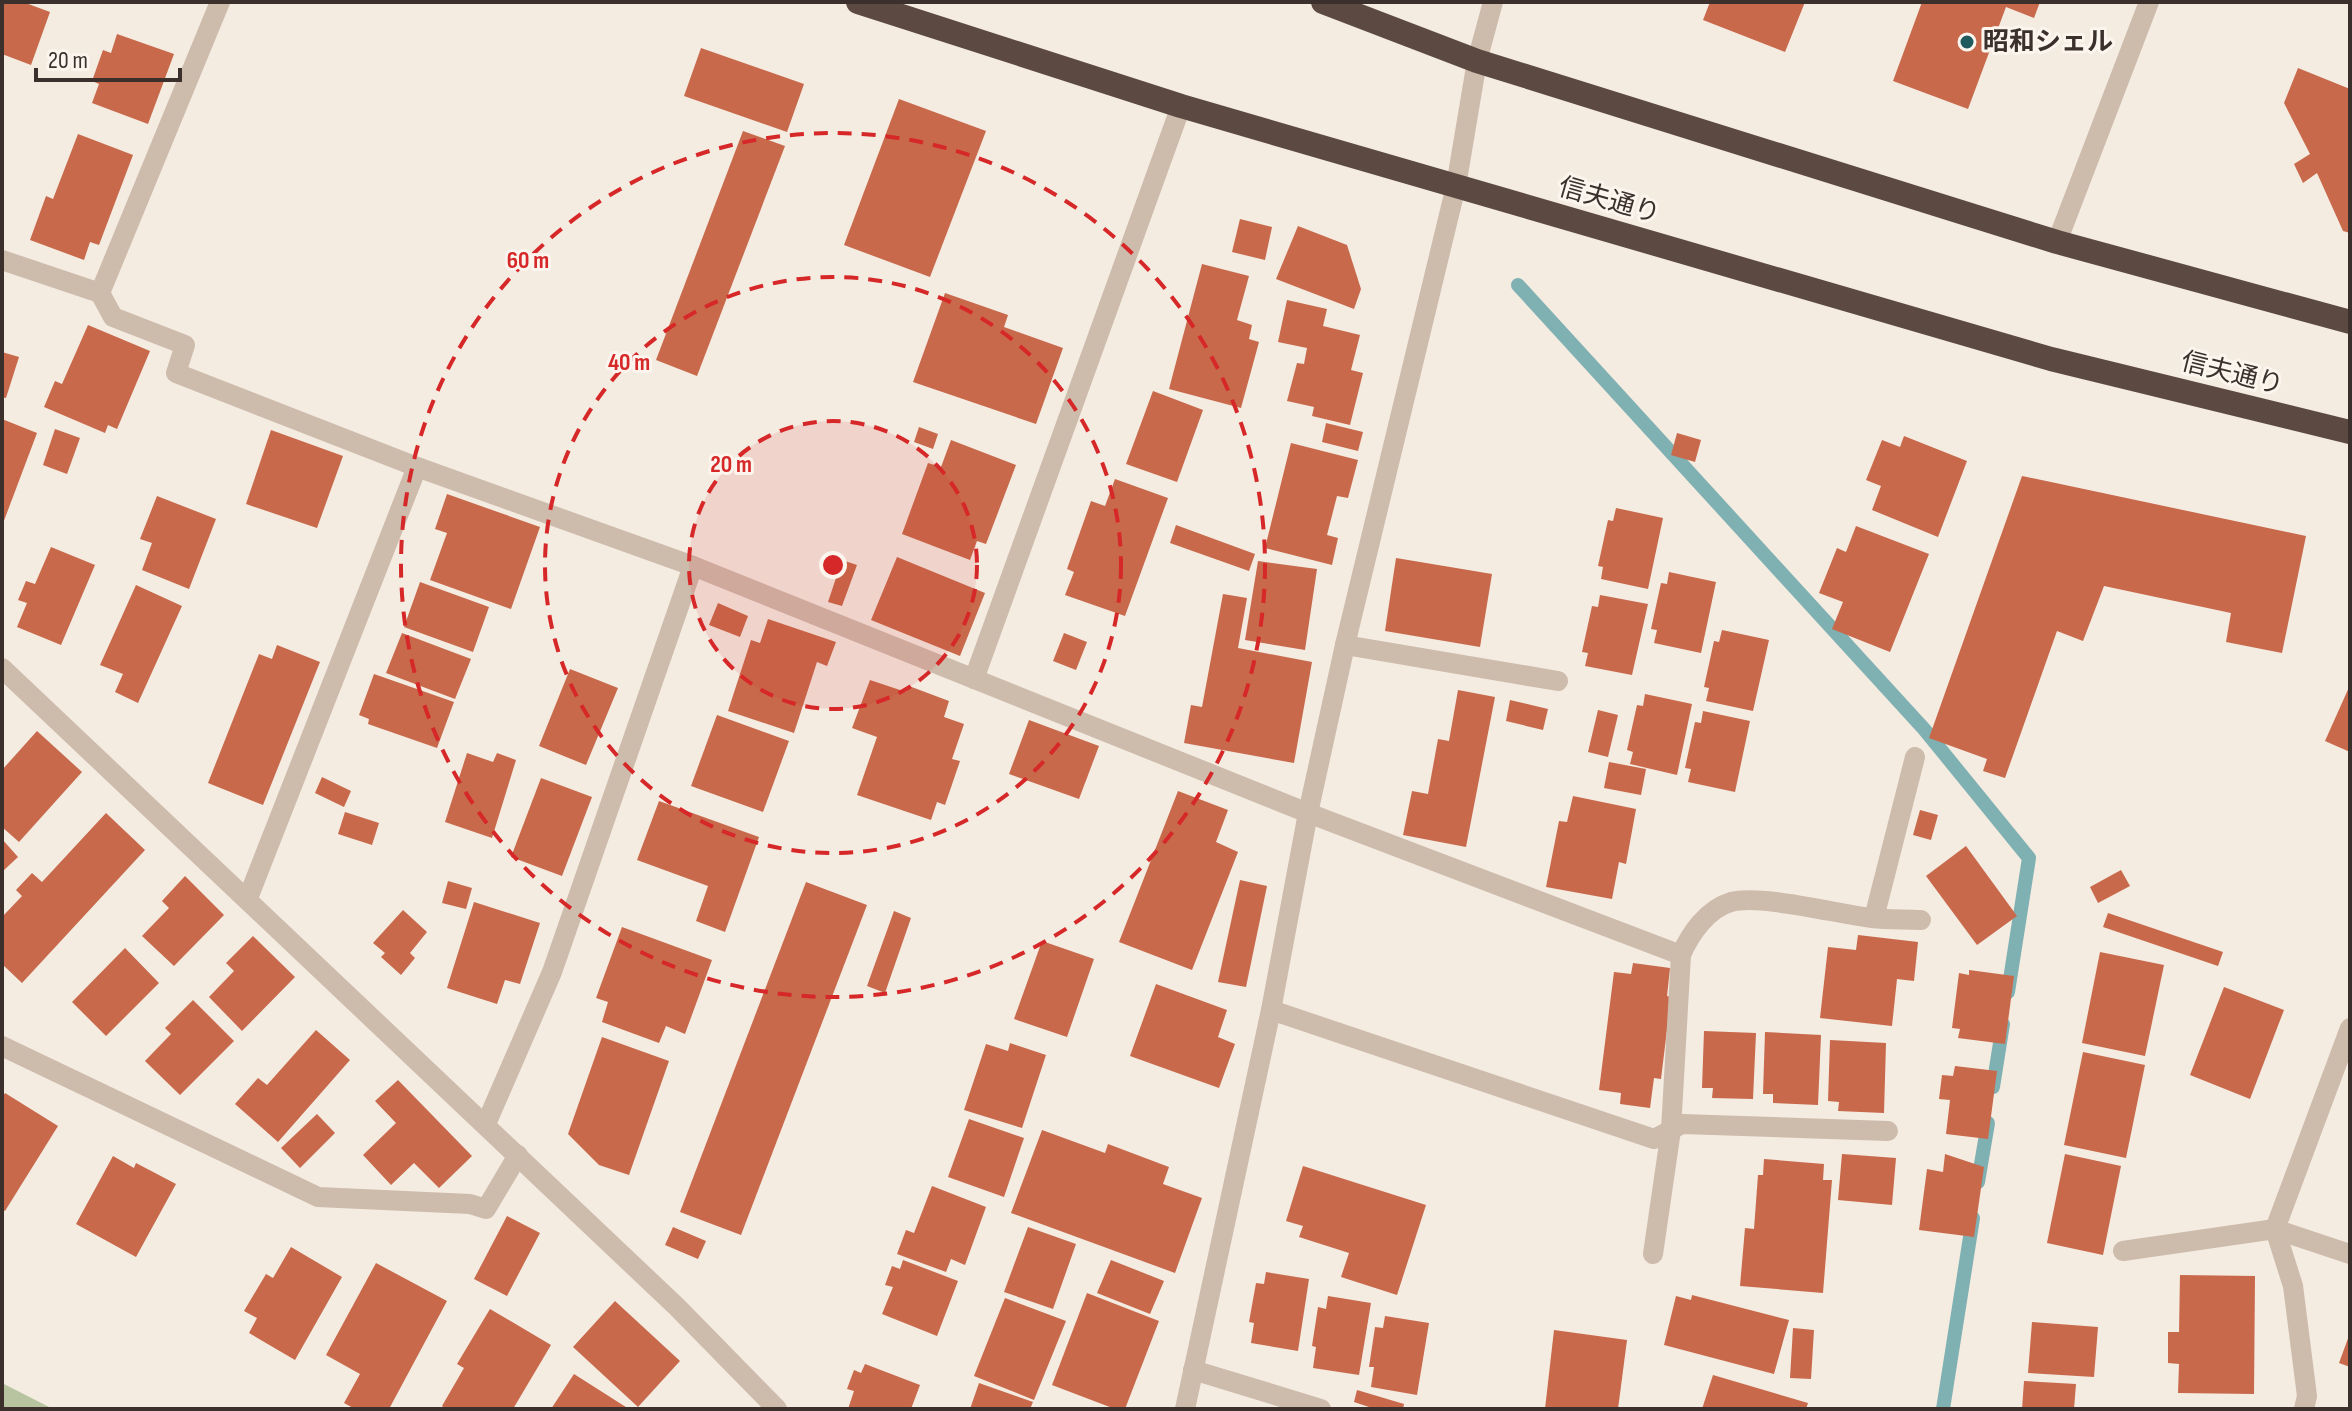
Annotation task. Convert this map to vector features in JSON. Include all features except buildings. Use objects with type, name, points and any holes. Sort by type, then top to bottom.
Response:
[{"type":"highway","name":"信夫通り","points":[[858,2],[1181,106],[2051,359],[2350,432]]},
{"type":"highway","points":[[1323,2],[1477,61],[2057,242],[2350,322]]},
{"type":"street","points":[[100,293],[220,2]]},
{"type":"street","points":[[1185,1409],[1271,1010],[1308,813],[1345,645],[1456,186],[1477,61],[1493,2]]},
{"type":"street","points":[[2057,242],[2149,2]]},
{"type":"street","points":[[974,679],[1181,106]]},
{"type":"street","points":[[2,260],[100,293],[113,317],[185,345],[176,373],[417,467],[693,566],[1308,813],[1681,955]]},
{"type":"street","points":[[248,898],[417,467]]},
{"type":"street","points":[[486,1124],[552,972],[693,566]]},
{"type":"street","points":[[1345,645],[1558,681]]},
{"type":"street","points":[[2,668],[486,1124],[677,1307],[777,1409]]},
{"type":"street","points":[[1874,918],[1915,757]]},
{"type":"street","points":[[1653,1254],[1671,1130],[1681,955],[1688,939],[1720,906],[1734,901],[1759,901],[1874,918],[1921,920]]},
{"type":"street","points":[[1271,1010],[1654,1139],[1682,1124],[1888,1131]]},
{"type":"street","points":[[2304,1409],[2307,1396],[2293,1286],[2275,1229],[2350,1028]]},
{"type":"street","points":[[2,1046],[318,1197],[470,1204],[486,1209],[518,1155]]},
{"type":"street","points":[[2123,1251],[2275,1229],[2350,1254]]},
{"type":"street","points":[[1193,1370],[1321,1409]]},
{"type":"green space","points":[[2,1383],[53,1409],[2,1409]]},
{"type":"waterway","points":[[1518,285],[1924,729],[2029,858],[2008,992]]},
{"type":"waterway","points":[[1993,1087],[2003,1024]]},
{"type":"waterway","points":[[1978,1182],[1988,1123]]},
{"type":"waterway","points":[[1943,1409],[1973,1218]]},
{"type":"place","name":"昭和シェル","points":[[1967,42]]}]
